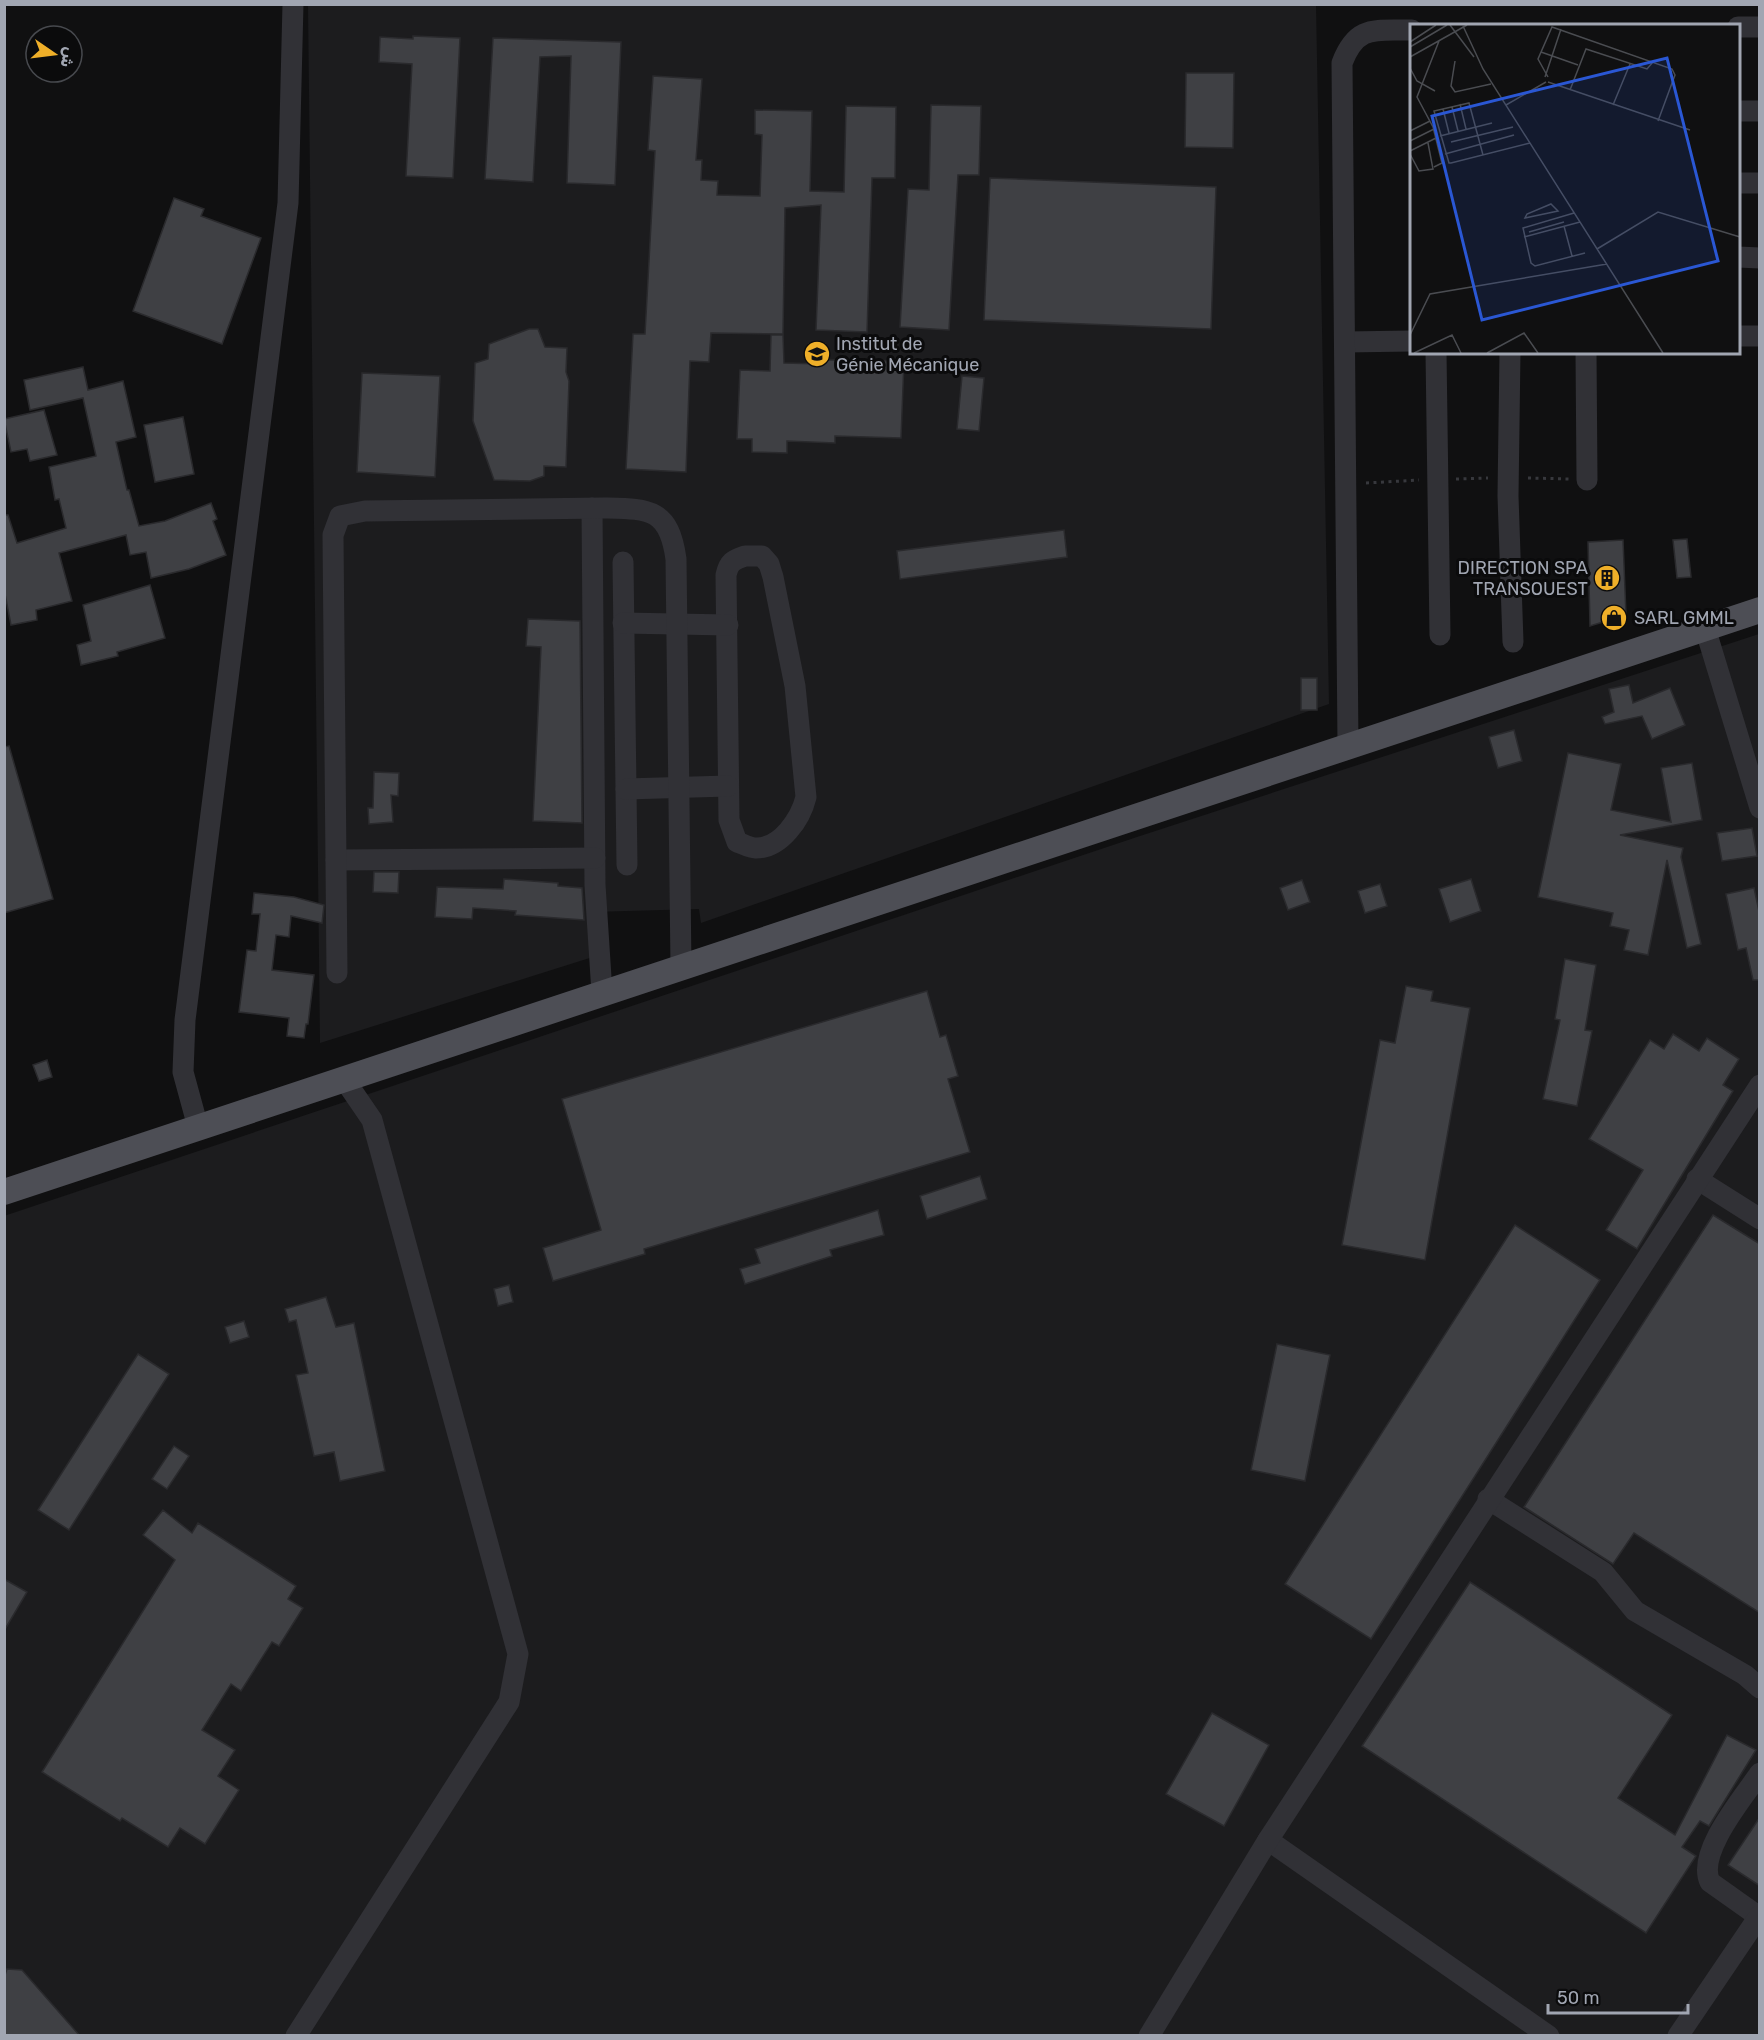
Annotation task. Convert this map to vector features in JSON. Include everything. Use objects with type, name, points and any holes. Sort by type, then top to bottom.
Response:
[{"type":"main road","points":[[4,1192],[1760,610]]},
{"type":"street","points":[[198,1127],[183,1072],[185,1020],[288,203],[293,4]]},
{"type":"street","points":[[1740,27],[1760,27]]},
{"type":"street","points":[[1348,746],[1342,63],[1350,43],[1370,31],[1410,30]]},
{"type":"street","points":[[1740,111],[1760,111]]},
{"type":"street","points":[[1740,183],[1760,183]]},
{"type":"street","points":[[1740,257],[1760,258]]},
{"type":"street","points":[[1740,336],[1760,336]]},
{"type":"street","points":[[1345,342],[1410,341]]},
{"type":"street","points":[[1436,354],[1440,635]]},
{"type":"street","points":[[1510,354],[1508,477],[1513,642]]},
{"type":"street","points":[[1587,354],[1587,480]]},
{"type":"street","points":[[592,508],[595,858],[602,993]]},
{"type":"street","points":[[336,974],[333,535],[340,516],[365,511],[641,509],[663,519],[673,538],[676,559],[681,967]]},
{"type":"street","points":[[745,556],[762,556],[769,564],[773,577],[795,686],[806,797],[802,812],[788,832],[767,847],[754,848],[737,842],[729,820],[728,625],[728,565],[733,560],[745,556]]},
{"type":"street","points":[[623,562],[627,864]]},
{"type":"street","points":[[623,623],[728,625]]},
{"type":"street","points":[[1705,628],[1760,808]]},
{"type":"street","points":[[626,789],[728,786]]},
{"type":"street","points":[[336,860],[595,858]]},
{"type":"street","points":[[296,2036],[509,1702],[518,1654],[372,1120],[344,1079]]},
{"type":"street","points":[[1149,2036],[1268,1840],[1488,1499],[1760,1085]]},
{"type":"street","points":[[1743,1110],[1760,1092]]},
{"type":"street","points":[[1697,1179],[1760,1219]]},
{"type":"street","points":[[1488,1499],[1603,1572],[1635,1611],[1745,1676],[1760,1688]]},
{"type":"street","points":[[1678,2036],[1759,1915],[1710,1882],[1706,1873],[1709,1851],[1760,1773]]},
{"type":"street","points":[[1268,1840],[1549,2036]]},
{"type":"path","points":[[1346,484],[1508,477],[1587,480]]},
{"type":"shaded area","name":"Institut de Génie Mécanique","points":[[308,5],[1316,5],[1329,704],[701,923],[699,909],[591,912],[596,956],[320,1043]]},
{"type":"shaded area","points":[[1759,634],[1759,2035],[5,2035],[4,1216],[1140,836]]},
{"type":"building","points":[[413,36],[460,38],[453,178],[406,176],[412,64],[379,62],[380,37],[413,39]]},
{"type":"building","points":[[493,38],[621,42],[615,185],[567,183],[571,56],[540,57],[533,182],[485,179]]},
{"type":"building","points":[[1186,73],[1234,73],[1233,148],[1185,147]]},
{"type":"building","points":[[653,76],[702,79],[696,160],[702,160],[701,180],[718,181],[717,195],[760,196],[762,135],[755,134],[755,110],[812,111],[810,191],[844,192],[846,106],[896,107],[895,178],[872,178],[867,332],[816,330],[821,205],[785,208],[783,334],[711,333],[709,362],[690,361],[686,472],[626,469],[633,334],[645,334],[655,151],[648,150]]},
{"type":"building","points":[[931,105],[981,106],[979,175],[958,175],[949,330],[900,327],[908,189],[929,190]]},
{"type":"building","points":[[990,178],[1216,187],[1211,329],[984,320]]},
{"type":"building","points":[[174,198],[204,209],[201,216],[261,238],[222,344],[133,311]]},
{"type":"building","points":[[529,329],[538,329],[545,347],[567,348],[566,372],[569,381],[566,467],[544,466],[544,476],[530,481],[494,480],[473,421],[475,363],[488,359],[489,344]]},
{"type":"building","points":[[771,335],[783,335],[784,363],[823,364],[823,360],[904,361],[901,438],[835,436],[835,443],[787,441],[787,453],[752,452],[752,439],[737,439],[740,370],[770,371]]},
{"type":"building","points":[[83,367],[88,390],[123,381],[136,437],[116,442],[127,490],[129,490],[139,526],[165,521],[211,503],[217,519],[213,521],[226,555],[189,569],[151,578],[146,552],[130,555],[126,535],[59,553],[72,601],[36,610],[37,620],[11,625],[4,589],[4,515],[8,515],[17,543],[66,528],[59,499],[55,500],[49,467],[96,456],[83,398],[30,410],[24,380]]},
{"type":"building","points":[[362,373],[440,376],[435,477],[357,472]]},
{"type":"building","points":[[962,376],[984,378],[979,431],[957,429]]},
{"type":"building","points":[[44,410],[57,455],[30,461],[27,449],[11,452],[4,419]]},
{"type":"building","points":[[183,417],[194,474],[155,482],[144,425]]},
{"type":"building","points":[[1064,530],[1067,557],[900,579],[897,551]]},
{"type":"building","points":[[1687,539],[1691,577],[1677,578],[1673,540]]},
{"type":"building","name":"DIRECTION SPA TRANSOUEST","points":[[1623,540],[1626,615],[1590,626],[1588,542]]},
{"type":"building","points":[[150,585],[165,638],[117,652],[118,656],[81,665],[77,645],[91,641],[83,605]]},
{"type":"building","points":[[528,619],[580,621],[582,823],[533,821],[541,647],[526,646]]},
{"type":"building","points":[[1301,678],[1317,678],[1317,710],[1301,710]]},
{"type":"building","points":[[1629,685],[1633,703],[1670,688],[1685,725],[1652,739],[1642,716],[1605,724],[1602,717],[1614,712],[1609,689]]},
{"type":"building","points":[[1514,730],[1522,761],[1498,768],[1489,737]]},
{"type":"building","points":[[9,746],[53,899],[4,913],[4,747]]},
{"type":"building","points":[[1568,753],[1621,764],[1611,810],[1671,822],[1661,768],[1692,763],[1702,820],[1620,835],[1683,848],[1681,857],[1701,944],[1687,948],[1667,860],[1648,955],[1624,950],[1629,930],[1610,926],[1613,913],[1538,897]]},
{"type":"building","points":[[374,772],[399,773],[398,796],[391,795],[393,822],[369,824],[368,808],[373,808]]},
{"type":"building","points":[[1752,828],[1757,856],[1722,861],[1717,833]]},
{"type":"building","points":[[374,872],[399,872],[398,893],[373,892]]},
{"type":"building","points":[[504,879],[558,883],[558,886],[582,888],[584,920],[515,915],[516,911],[473,908],[472,919],[435,917],[437,887],[503,889]]},
{"type":"building","points":[[1471,879],[1481,911],[1450,922],[1439,889]]},
{"type":"building","points":[[1302,880],[1310,902],[1288,910],[1280,888]]},
{"type":"building","points":[[1380,884],[1387,906],[1365,913],[1358,891]]},
{"type":"building","points":[[1754,888],[1760,916],[1760,980],[1753,980],[1746,948],[1738,950],[1726,894]]},
{"type":"building","points":[[254,893],[294,897],[324,905],[322,923],[291,916],[289,937],[276,935],[272,970],[314,975],[304,1038],[287,1036],[289,1018],[239,1012],[247,950],[256,951],[260,914],[252,914]]},
{"type":"building","points":[[1565,959],[1596,965],[1585,1030],[1592,1031],[1577,1106],[1543,1099],[1560,1020],[1555,1019]]},
{"type":"building","points":[[1406,986],[1433,991],[1431,1001],[1470,1008],[1425,1260],[1342,1245],[1380,1040],[1395,1043]]},
{"type":"building","points":[[927,991],[940,1037],[946,1035],[958,1076],[948,1079],[970,1152],[644,1249],[645,1254],[553,1281],[543,1248],[601,1230],[562,1099]]},
{"type":"building","points":[[1673,1034],[1699,1051],[1707,1038],[1739,1059],[1723,1085],[1733,1091],[1637,1249],[1606,1230],[1643,1170],[1589,1139],[1650,1040],[1664,1049]]},
{"type":"building","points":[[47,1060],[52,1077],[39,1081],[33,1065]]},
{"type":"building","points":[[980,1176],[987,1199],[927,1219],[920,1196]]},
{"type":"building","points":[[878,1210],[884,1235],[830,1250],[832,1256],[745,1284],[740,1269],[760,1263],[755,1249]]},
{"type":"building","points":[[1713,1215],[1760,1244],[1760,1613],[1634,1533],[1613,1564],[1524,1507]]},
{"type":"building","points":[[1515,1225],[1600,1280],[1371,1639],[1285,1584]]},
{"type":"building","points":[[509,1285],[513,1302],[498,1306],[494,1289]]},
{"type":"building","points":[[326,1297],[336,1327],[354,1323],[385,1471],[340,1481],[334,1452],[314,1456],[296,1375],[308,1373],[296,1320],[289,1322],[285,1309]]},
{"type":"building","points":[[244,1321],[249,1337],[230,1343],[225,1327]]},
{"type":"building","points":[[1277,1344],[1330,1355],[1305,1481],[1251,1470]]},
{"type":"building","points":[[138,1354],[169,1374],[69,1530],[38,1510]]},
{"type":"building","points":[[174,1446],[189,1456],[167,1489],[152,1479]]},
{"type":"building","points":[[163,1510],[192,1533],[198,1523],[296,1586],[288,1599],[303,1608],[279,1646],[272,1642],[241,1691],[231,1684],[202,1730],[235,1750],[218,1776],[239,1790],[205,1844],[180,1828],[168,1847],[122,1818],[120,1821],[42,1772],[175,1560],[143,1535]]},
{"type":"building","points":[[4,1579],[27,1592],[4,1631]]},
{"type":"building","points":[[1470,1582],[1672,1715],[1618,1798],[1675,1835],[1727,1735],[1756,1750],[1709,1826],[1700,1821],[1682,1847],[1696,1856],[1646,1933],[1362,1746]]},
{"type":"building","points":[[1212,1713],[1269,1745],[1224,1826],[1166,1794]]},
{"type":"building","points":[[1760,1817],[1760,1886],[1728,1865]]},
{"type":"building","points":[[7,1969],[22,1970],[80,2036],[4,2036],[4,1978]]},
{"type":"place","name":"Institut de Génie Mécanique","points":[[817,354]]},
{"type":"place","name":"DIRECTION SPA TRANSOUEST","points":[[1607,578]]},
{"type":"place","name":"SARL GMML","points":[[1614,618]]}]
